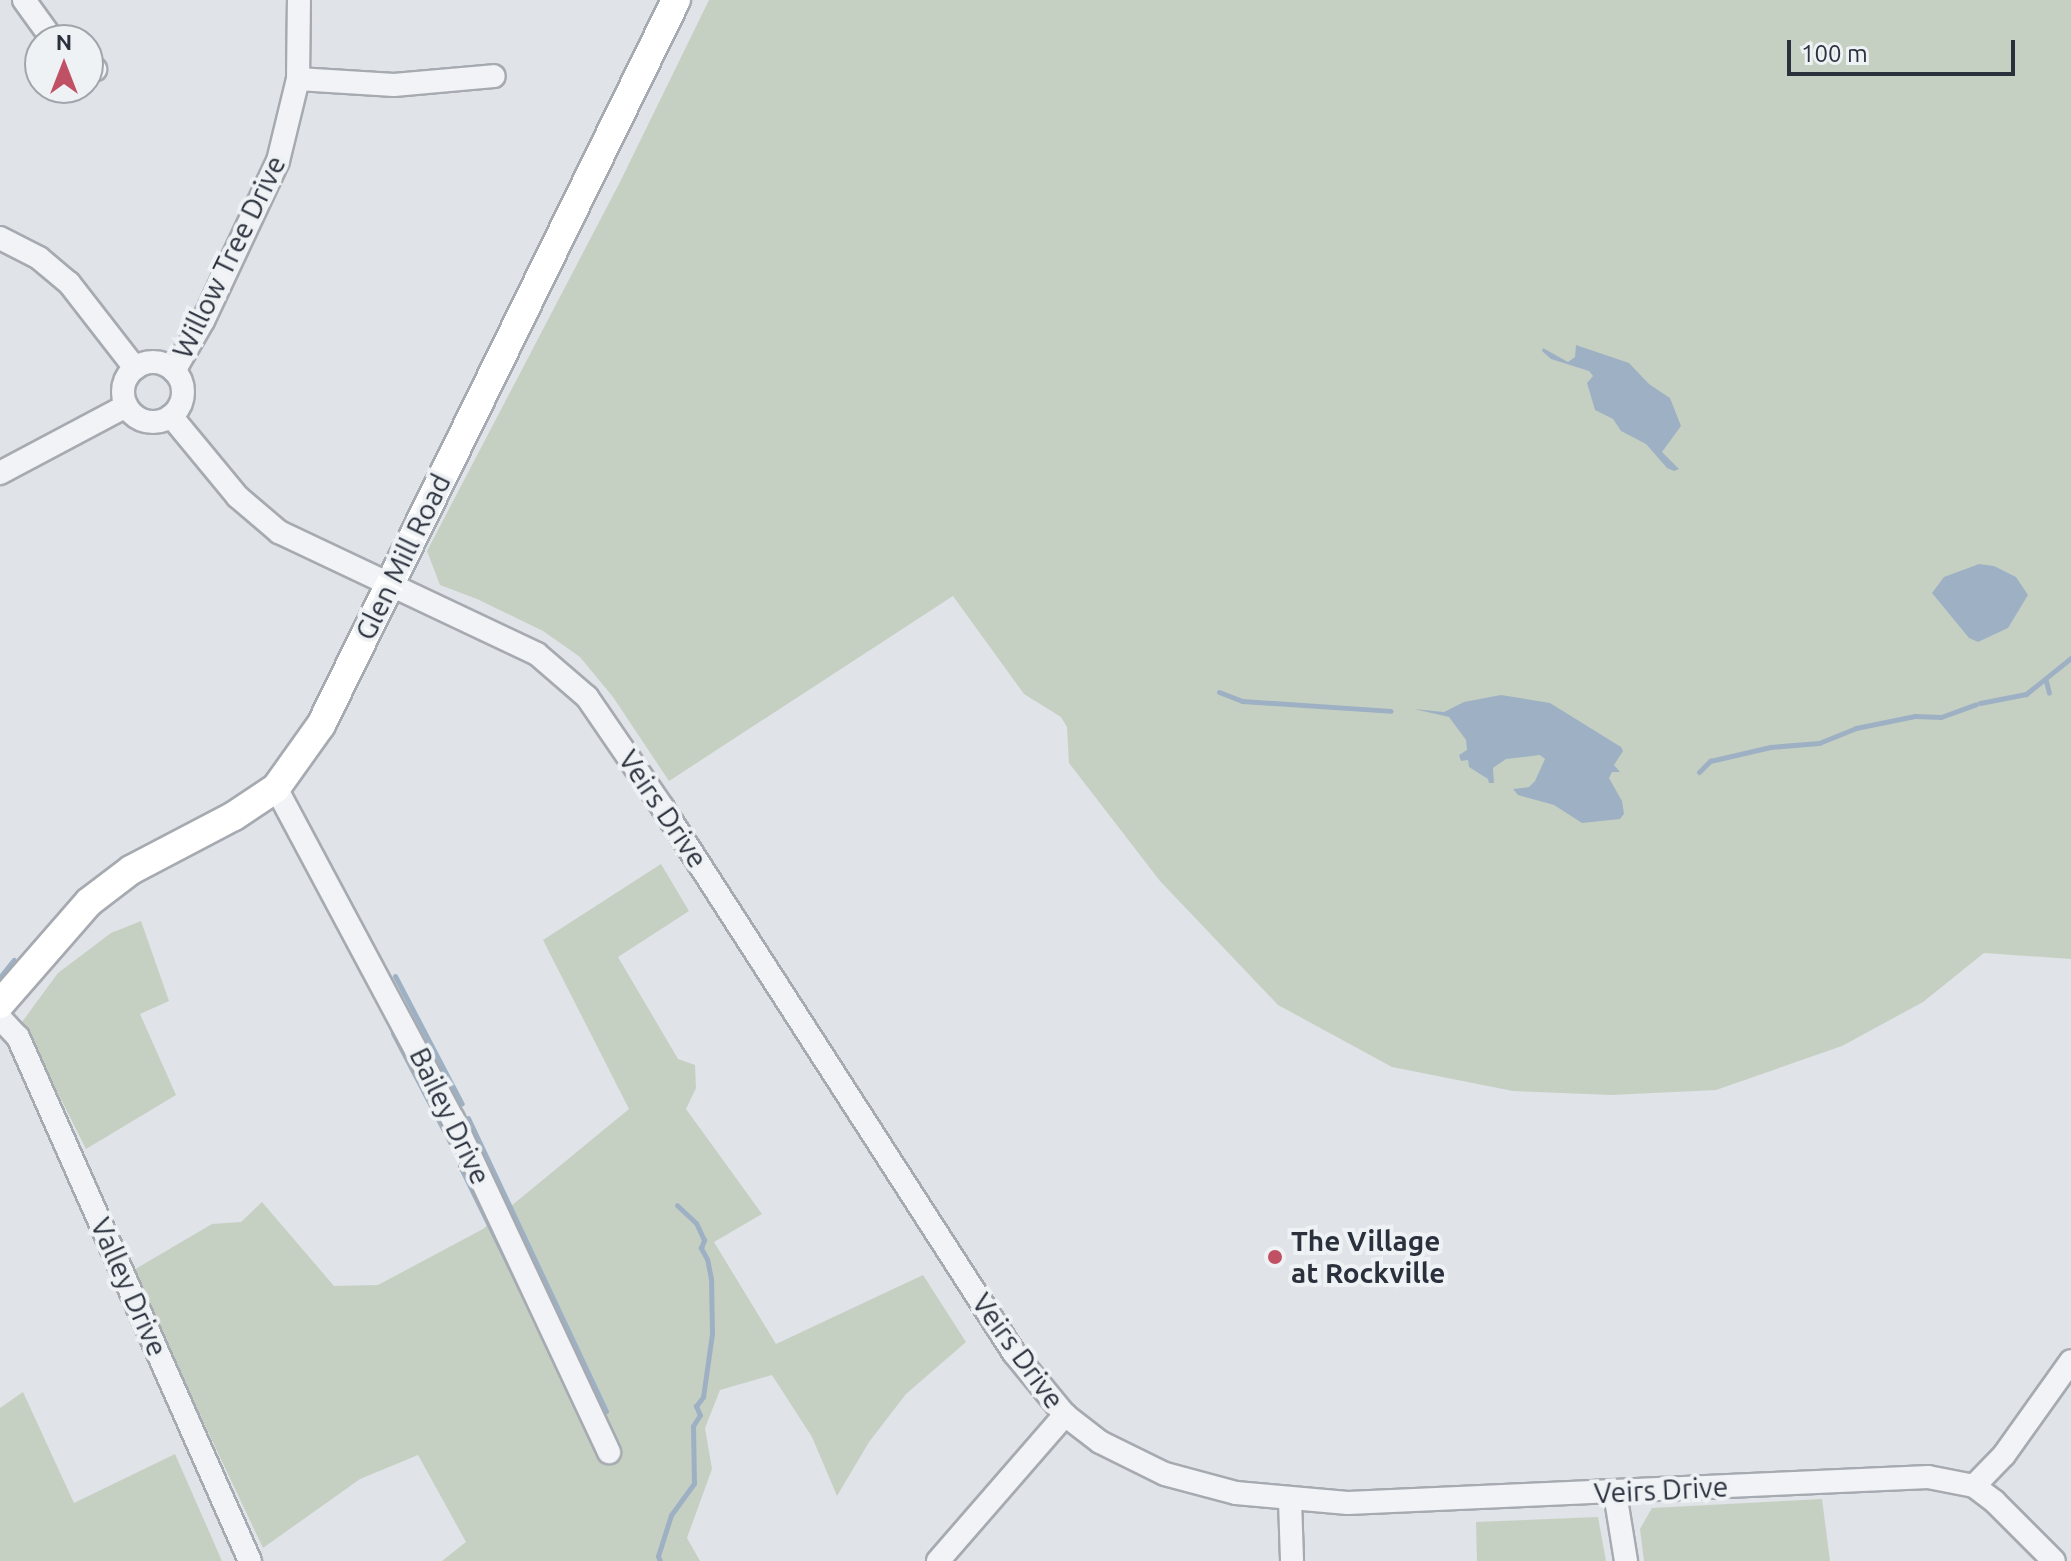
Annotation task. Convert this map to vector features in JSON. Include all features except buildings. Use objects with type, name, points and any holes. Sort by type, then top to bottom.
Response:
[{"type":"main road","name":"Glen Mill Road","points":[[0,1004],[78,912],[117,880],[234,816],[276,788],[321,725],[676,0]]},
{"type":"street","points":[[24,0],[41,24]]},
{"type":"street","name":"Willow Tree Drive","points":[[174,371],[203,321],[270,181],[298,79],[299,0]]},
{"type":"street","points":[[298,79],[394,85],[494,76]]},
{"type":"street","points":[[0,238],[39,258],[69,283],[135,368]]},
{"type":"street","points":[[155,362],[174,371],[183,394],[171,416],[151,422],[141,420],[126,406],[125,381],[135,368],[155,362]]},
{"type":"street","points":[[0,473],[126,406]]},
{"type":"street","name":"Veirs Drive","points":[[171,416],[238,497],[263,520],[298,544],[537,654],[587,697],[698,862],[1014,1353],[1065,1415],[1100,1442],[1165,1474],[1236,1493],[1290,1500],[1385,1503],[1894,1477],[1928,1477],[1974,1486]]},
{"type":"street","name":"Bailey Drive","points":[[276,788],[453,1119],[609,1452]]},
{"type":"street","name":"Valley Drive","points":[[0,1018],[18,1037],[250,1561]]},
{"type":"street","points":[[2054,1561],[1995,1502],[1974,1486],[2004,1455],[2071,1361]]},
{"type":"street","points":[[938,1561],[1065,1415]]},
{"type":"street","points":[[1615,1493],[1626,1561]]},
{"type":"street","points":[[1290,1500],[1292,1561]]},
{"type":"green space","points":[[709,0],[2071,0],[2071,959],[1984,953],[1923,1002],[1842,1046],[1716,1090],[1611,1095],[1513,1091],[1392,1067],[1278,1005],[1160,881],[1069,763],[1067,727],[1061,717],[1024,694],[953,596],[669,781],[613,697],[580,657],[543,631],[440,585],[427,551],[620,182]]},
{"type":"green space","points":[[661,864],[689,911],[618,957],[678,1059],[695,1065],[696,1088],[686,1109],[762,1214],[714,1242],[776,1344],[923,1275],[966,1342],[906,1394],[869,1442],[837,1496],[812,1437],[772,1375],[720,1390],[705,1428],[712,1469],[687,1538],[700,1561],[442,1561],[466,1542],[418,1455],[360,1479],[263,1548],[132,1271],[212,1224],[241,1222],[262,1202],[334,1286],[378,1285],[483,1229],[629,1109],[543,940]]},
{"type":"green space","points":[[141,921],[169,1001],[140,1014],[176,1095],[86,1149],[22,1022],[58,973],[111,933]]},
{"type":"green space","points":[[23,1392],[74,1503],[175,1454],[222,1561],[0,1561],[0,1408]]},
{"type":"green space","points":[[1822,1499],[1830,1561],[1644,1561],[1640,1529],[1652,1508]]},
{"type":"green space","points":[[1598,1517],[1606,1561],[1477,1561],[1476,1522]]},
{"type":"water","points":[[1576,345],[1629,363],[1649,384],[1670,398],[1681,426],[1662,452],[1679,469],[1674,471],[1667,468],[1646,444],[1621,431],[1613,419],[1595,410],[1587,383],[1593,376],[1589,371],[1551,359],[1542,351],[1543,348],[1568,362],[1575,357]]},
{"type":"water","points":[[1979,564],[1994,566],[2016,577],[2028,595],[2008,628],[1978,642],[1969,638],[1932,593],[1944,577]]},
{"type":"water","points":[[1501,695],[1550,703],[1621,747],[1623,751],[1614,765],[1620,772],[1612,772],[1609,778],[1622,801],[1624,814],[1620,819],[1582,823],[1554,805],[1518,795],[1513,789],[1529,787],[1535,781],[1545,759],[1540,755],[1506,759],[1493,768],[1494,783],[1489,783],[1488,779],[1469,767],[1468,760],[1461,761],[1459,755],[1467,750],[1466,740],[1449,717],[1414,709],[1444,712],[1464,702]]},
{"type":"waterway","points":[[1980,703],[2026,694],[2071,658]]},
{"type":"waterway","points":[[2046,681],[2049,693]]},
{"type":"waterway","points":[[1219,692],[1242,701],[1391,711]]},
{"type":"waterway","points":[[1699,772],[1710,761],[1770,747],[1819,743],[1856,728],[1915,716],[1941,717],[1976,704]]},
{"type":"waterway","points":[[0,977],[14,960]]},
{"type":"waterway","points":[[395,976],[462,1104]]},
{"type":"waterway","points":[[393,1033],[453,1148]]},
{"type":"waterway","points":[[468,1118],[606,1411]]},
{"type":"waterway","points":[[460,1166],[535,1319]]},
{"type":"waterway","points":[[660,1561],[658,1556],[671,1515],[694,1483],[693,1426],[700,1415],[696,1406],[703,1397],[712,1334],[711,1279],[701,1248],[704,1240],[696,1223],[677,1205]]},
{"type":"place","name":"The Village at Rockville","points":[[1275,1257]]}]
